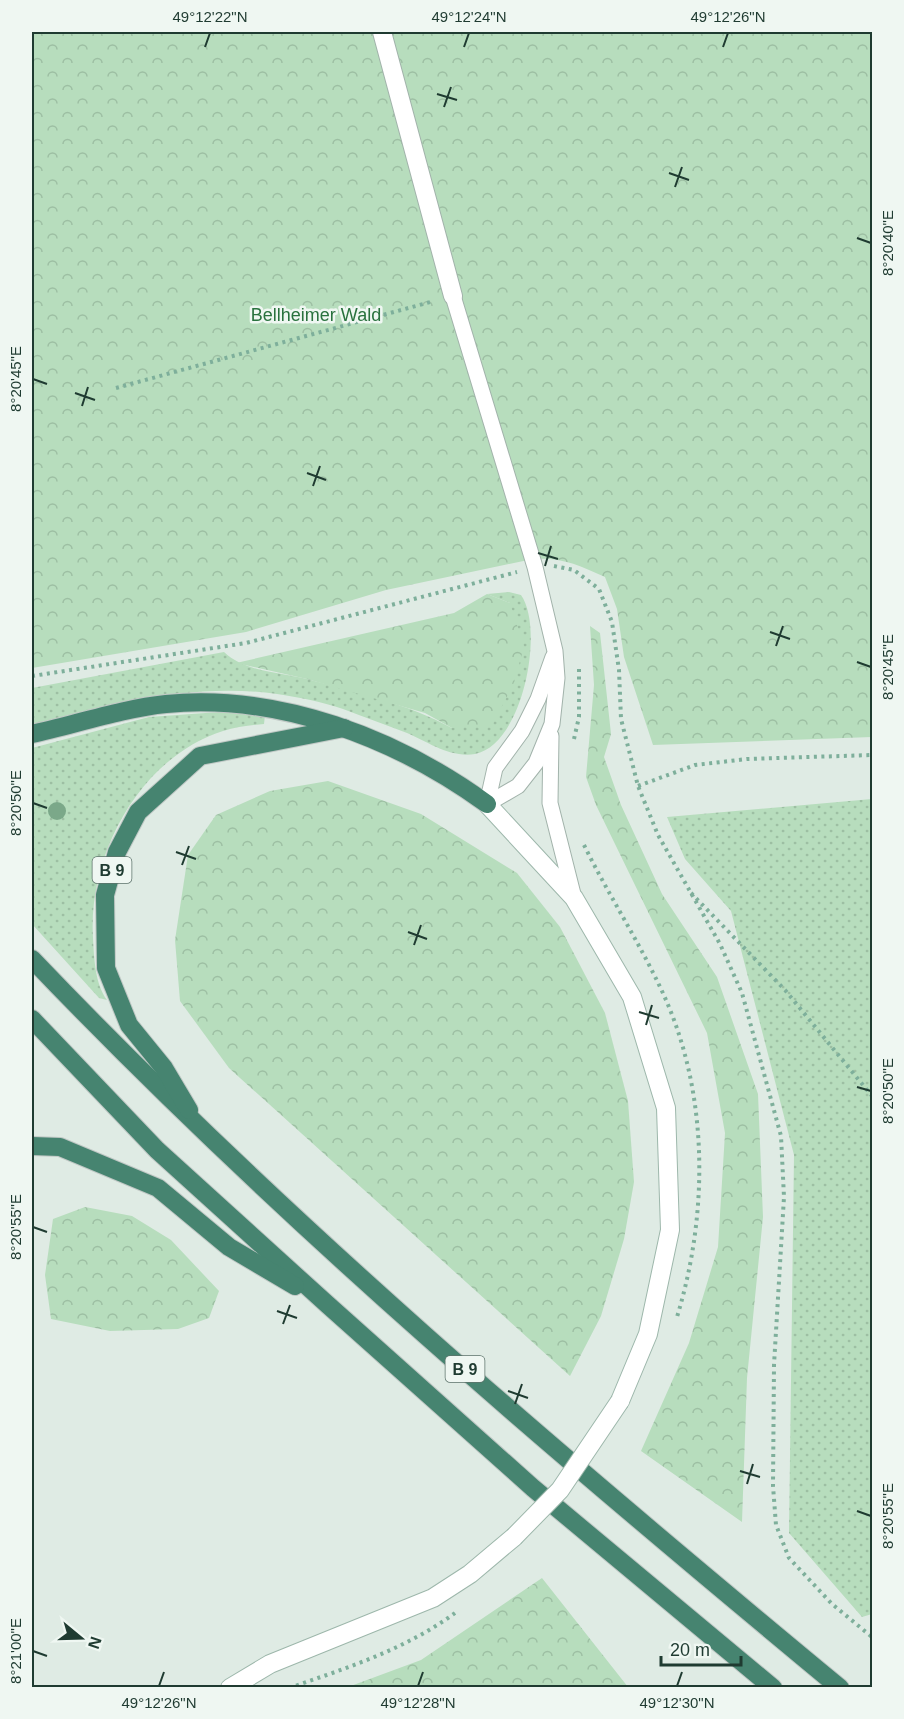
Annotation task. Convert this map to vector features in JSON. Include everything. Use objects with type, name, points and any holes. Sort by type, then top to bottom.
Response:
[{"type":"highway","points":[[32,734],[165,704],[227,702],[280,710],[344,728],[447,775],[487,804]]},
{"type":"highway","name":"B 9","points":[[204,1135],[164,1068],[129,1025],[106,968],[105,895],[117,852],[138,812],[200,756],[344,728]]},
{"type":"highway","name":"B 9","points":[[32,959],[204,1135],[552,1447],[840,1688]]},
{"type":"highway","name":"B 9","points":[[32,1019],[157,1150],[328,1305],[533,1488],[772,1688]]},
{"type":"highway","name":"B 9","points":[[32,1146],[60,1146],[158,1188],[229,1247],[328,1305]]},
{"type":"main road","points":[[382,32],[453,296]]},
{"type":"main road","points":[[230,1688],[270,1665],[433,1598],[470,1574],[514,1537],[560,1490],[620,1401],[648,1334],[670,1230],[666,1108],[632,997],[574,898],[487,804]]},
{"type":"lane","points":[[453,296],[535,567],[555,651],[557,678],[552,724],[550,804],[574,898]]},
{"type":"lane","points":[[487,804],[495,768],[522,731],[538,699],[555,651]]},
{"type":"lane","points":[[487,804],[518,786],[536,763],[552,724]]},
{"type":"path","points":[[116,388],[453,296]]},
{"type":"path","points":[[32,676],[246,643],[535,567],[556,566],[574,570],[599,589],[612,622],[619,670],[621,719],[638,786],[658,836],[720,944],[742,993],[781,1136],[784,1197],[774,1365],[773,1486],[776,1525],[789,1558],[832,1604],[873,1637]]},
{"type":"path","points":[[638,786],[694,765],[747,759],[873,755]]},
{"type":"path","points":[[686,888],[785,990],[873,1096]]},
{"type":"green space","name":"Bellheimer Wald","points":[[32,32],[872,32],[872,737],[653,745],[624,657],[617,609],[605,577],[552,559],[533,559],[386,590],[246,632],[32,668]]},
{"type":"green space","points":[[509,592],[521,595],[528,611],[531,633],[530,658],[525,684],[517,709],[506,730],[492,746],[475,754],[457,754],[448,751],[407,733],[327,704],[285,695],[245,691],[183,693],[123,703],[32,726],[32,688],[224,652],[242,664],[381,699],[418,712],[452,728],[510,603],[487,594]]},
{"type":"green space","points":[[487,594],[510,603],[524,647],[513,685],[492,725],[452,728],[425,713],[307,679],[236,663],[454,613]]},
{"type":"green space","points":[[590,626],[600,633],[611,734],[604,757],[621,805],[662,894],[717,977],[758,1094],[763,1217],[747,1378],[742,1522],[641,1451],[689,1343],[718,1247],[725,1133],[707,1033],[596,805],[586,777],[594,685]]},
{"type":"green space","points":[[234,711],[265,715],[264,724],[223,731],[193,744],[167,763],[144,786],[125,813],[110,843],[99,874],[94,906],[93,938],[96,971],[107,1000],[99,998],[32,924],[32,748],[149,717]]},
{"type":"green space","points":[[328,781],[421,814],[517,873],[560,927],[605,1013],[628,1101],[634,1182],[624,1239],[601,1316],[570,1376],[229,1068],[180,1001],[175,940],[188,855],[216,815],[270,791]]},
{"type":"green space","points":[[872,799],[872,1614],[862,1617],[789,1533],[794,1155],[731,911],[685,859],[667,817]]},
{"type":"green space","points":[[85,1207],[132,1216],[171,1240],[219,1291],[209,1318],[178,1329],[110,1331],[51,1319],[45,1275],[53,1219]]},
{"type":"green space","points":[[542,1578],[628,1687],[348,1687],[421,1660]]}]
